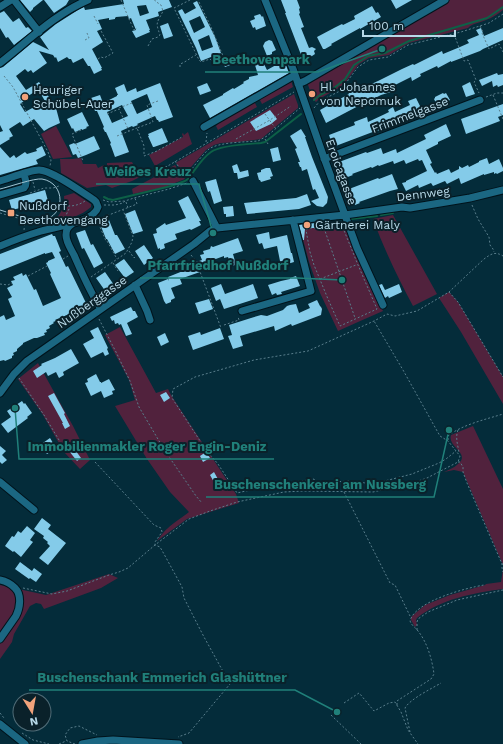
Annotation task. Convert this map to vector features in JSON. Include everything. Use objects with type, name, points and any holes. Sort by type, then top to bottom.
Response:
[{"type":"street","points":[[0,7],[13,0],[39,32]]},
{"type":"street","points":[[0,64],[55,19],[69,9],[88,0]]},
{"type":"street","points":[[265,0],[276,25],[305,104]]},
{"type":"street","points":[[299,86],[305,81],[445,0]]},
{"type":"street","points":[[204,127],[295,75]]},
{"type":"street","name":"Frimmelgasse","points":[[324,159],[481,100]]},
{"type":"street","name":"Eroicagasse","points":[[305,104],[324,159],[380,307]]},
{"type":"street","points":[[0,181],[38,170],[48,172],[90,198],[98,205],[98,209],[90,216],[42,230],[0,246]]},
{"type":"street","points":[[0,195],[24,188],[26,184],[24,174]]},
{"type":"street","points":[[191,182],[217,228]]},
{"type":"street","name":"Dennweg","points":[[345,215],[402,207],[410,208],[470,198],[503,190]]},
{"type":"street","name":"Nußberggasse","points":[[0,393],[19,368],[194,244],[210,231],[217,228],[345,215]]},
{"type":"street","points":[[242,311],[311,291],[293,220]]},
{"type":"street","points":[[68,223],[66,237],[98,311]]},
{"type":"street","points":[[135,285],[150,320]]},
{"type":"street","points":[[0,482],[34,510]]},
{"type":"street","points":[[0,580],[16,588],[19,599],[18,613],[0,639]]},
{"type":"street","points":[[2,721],[25,744]]},
{"type":"street","points":[[82,744],[113,740],[178,741]]},
{"type":"path","points":[[121,0],[134,30],[137,28]]},
{"type":"path","points":[[148,46],[152,39],[160,35],[156,25],[163,11],[162,5],[155,0]]},
{"type":"path","points":[[190,0],[174,8],[201,62],[223,56],[198,0]]},
{"type":"path","points":[[308,112],[314,109],[320,101],[340,91],[358,68],[369,60],[388,57],[408,45],[489,23],[503,14]]},
{"type":"path","points":[[94,16],[98,24]]},
{"type":"path","points":[[480,26],[489,49],[499,44],[503,52]]},
{"type":"path","points":[[98,59],[113,54],[100,29]]},
{"type":"path","points":[[86,40],[89,38],[87,33]]},
{"type":"path","points":[[454,33],[464,61],[468,60],[476,80],[474,82],[481,100],[503,93]]},
{"type":"path","points":[[180,67],[180,64],[197,55]]},
{"type":"path","points":[[4,76],[13,87],[48,152],[51,160],[48,172]]},
{"type":"path","points":[[166,166],[175,162],[299,86]]},
{"type":"path","points":[[493,95],[503,120]]},
{"type":"path","points":[[117,136],[153,122],[147,105],[158,101]]},
{"type":"path","points":[[107,114],[132,103]]},
{"type":"path","points":[[175,162],[186,178],[212,147],[265,139],[305,104]]},
{"type":"path","points":[[236,139],[270,120],[290,106]]},
{"type":"path","points":[[119,109],[129,131]]},
{"type":"path","points":[[265,114],[276,129]]},
{"type":"path","points":[[204,127],[208,134],[206,143]]},
{"type":"path","points":[[137,128],[144,146],[144,156],[157,151],[182,136]]},
{"type":"path","points":[[81,130],[72,134],[83,161]]},
{"type":"path","points":[[265,139],[268,144]]},
{"type":"path","points":[[32,180],[35,191],[58,186]]},
{"type":"path","points":[[98,205],[115,205],[134,198],[169,190],[191,182]]},
{"type":"path","points":[[68,206],[80,204],[90,198]]},
{"type":"path","points":[[117,259],[106,241],[97,220],[137,204],[134,198]]},
{"type":"path","points":[[470,198],[489,237],[490,245],[495,253]]},
{"type":"path","points":[[125,201],[128,208]]},
{"type":"path","points":[[68,223],[67,213],[70,206]]},
{"type":"path","points":[[90,278],[126,253],[132,242],[133,236],[123,210]]},
{"type":"path","points":[[0,213],[42,225],[42,230]]},
{"type":"path","points":[[323,218],[324,228],[355,319]]},
{"type":"path","points":[[343,228],[306,230],[310,252],[320,280],[340,326],[380,307]]},
{"type":"path","points":[[128,250],[134,258],[136,256]]},
{"type":"path","points":[[315,483],[314,479],[307,479],[237,493],[218,464],[206,450],[172,398],[173,389],[196,377],[254,360],[308,351],[387,314],[395,316],[417,310],[449,292],[490,255],[495,253],[503,256]]},
{"type":"path","points":[[190,254],[196,261],[221,328]]},
{"type":"path","points":[[113,262],[118,271]]},
{"type":"path","points":[[320,280],[358,265]]},
{"type":"path","points":[[28,276],[47,266]]},
{"type":"path","points":[[0,284],[8,285],[12,283]]},
{"type":"path","points":[[449,292],[458,302],[503,377]]},
{"type":"path","points":[[98,311],[130,381],[139,407],[165,451],[202,503]]},
{"type":"path","points":[[224,325],[239,320],[238,317],[243,315],[242,311]]},
{"type":"path","points":[[374,321],[440,436],[448,441],[459,453]]},
{"type":"path","points":[[20,378],[62,445]]},
{"type":"path","points":[[448,441],[448,436],[452,433],[470,425],[503,414]]},
{"type":"path","points":[[16,588],[52,594],[67,591],[128,568],[189,519],[237,502],[284,492],[303,490],[373,492],[410,484],[427,478],[458,462],[460,456],[457,434],[459,430]]},
{"type":"path","points":[[303,490],[315,483],[350,481],[373,484],[412,474],[440,463],[456,450]]},
{"type":"path","points":[[96,462],[154,525],[161,528],[162,532],[155,542],[156,544]]},
{"type":"path","points":[[458,462],[460,462],[463,467],[462,472],[502,564],[503,572]]},
{"type":"path","points":[[343,492],[390,583],[395,585],[411,617],[411,625],[417,630],[427,646],[433,668],[434,674],[431,679],[400,699],[397,705]]},
{"type":"path","points":[[156,544],[160,547],[182,587],[184,598],[190,611],[230,684],[189,733],[178,741]]},
{"type":"path","points":[[411,617],[422,606],[445,596],[484,585]]},
{"type":"path","points":[[417,630],[418,619],[428,612],[457,600],[503,590]]},
{"type":"path","points":[[411,734],[404,708],[407,704],[441,683]]},
{"type":"path","points":[[344,704],[359,693],[374,711],[389,703],[395,702],[401,712],[408,730],[418,744]]},
{"type":"path","points":[[0,713],[2,721]]},
{"type":"path","points":[[331,715],[361,744]]},
{"type":"path","points":[[21,732],[34,740],[49,744]]},
{"type":"path","points":[[59,744],[66,741]]},
{"type":"shaded area","points":[[450,0],[503,0],[503,10],[468,28],[409,43],[389,55],[369,58],[359,64],[345,83],[337,89],[316,102],[313,99],[307,82]]},
{"type":"shaded area","points":[[291,80],[293,87],[262,104],[259,98]]},
{"type":"shaded area","points":[[294,94],[298,108],[261,139],[214,145],[206,150],[184,175],[176,163],[177,162]]},
{"type":"shaded area","points":[[254,101],[257,107],[218,130],[216,126],[223,118]]},
{"type":"shaded area","points":[[56,126],[72,157],[53,159],[41,134]]},
{"type":"shaded area","points":[[188,132],[192,144],[155,166],[149,155],[183,137],[183,133],[184,135]]},
{"type":"shaded area","points":[[81,158],[83,164],[96,164],[98,168],[104,165],[105,167],[107,166],[107,163],[132,162],[140,177],[112,188],[106,185],[87,188],[61,173],[60,159]]},
{"type":"shaded area","points":[[175,165],[185,179],[165,187],[133,194],[132,189]]},
{"type":"shaded area","points":[[74,193],[91,204],[91,207],[74,217],[55,221],[61,212],[64,196]]},
{"type":"shaded area","points":[[393,215],[437,294],[413,306],[402,285],[373,219]]},
{"type":"shaded area","points":[[321,223],[346,223],[383,311],[338,331],[320,293],[309,262],[301,232],[304,232],[305,229],[308,228],[321,227]]},
{"type":"shaded area","points":[[449,292],[458,302],[503,377],[503,404],[461,332],[439,298]]},
{"type":"shaded area","points":[[120,327],[156,393],[168,389],[236,494],[239,503],[187,519],[157,541],[168,528],[189,512],[170,492],[147,459],[115,406],[135,400],[129,380],[105,335]]},
{"type":"shaded area","points":[[38,363],[90,460],[80,469],[64,452],[43,415],[18,379]]},
{"type":"shaded area","points":[[473,426],[503,489],[503,565],[463,472],[454,470],[444,472],[455,467],[462,457],[452,443],[451,435]]},
{"type":"shaded area","points":[[503,569],[503,589],[469,595],[436,606],[417,618],[417,625],[415,627],[411,617],[425,605],[450,595],[486,584],[501,582]]},
{"type":"shaded area","points":[[109,574],[118,578],[101,588],[44,609],[41,604],[36,603],[30,606],[14,634],[12,642],[0,659],[0,585],[46,595]]},
{"type":"building","points":[[20,0],[43,0],[30,12]]},
{"type":"building","points":[[44,0],[69,0],[66,5],[54,13]]},
{"type":"building","points":[[123,0],[169,0],[172,7],[158,12],[159,16],[146,20],[150,32],[136,38],[132,31],[136,30],[131,18],[129,19],[128,16],[116,17],[115,19],[109,20],[109,18],[98,20],[102,29],[97,31],[103,42],[92,49],[102,70],[94,74],[90,66],[88,66],[83,58],[73,63],[71,59],[67,57],[58,62],[56,57],[55,58],[53,55],[39,51],[47,63],[33,73],[31,70],[28,72],[25,69],[16,76],[26,90],[39,82],[56,108],[60,123],[44,131],[34,119],[23,126],[20,122],[9,129],[13,136],[0,145],[0,132],[3,131],[0,125],[0,68],[33,42],[49,50],[40,37],[56,24],[78,10],[84,7],[85,10],[124,4]],"holes":[[[146,5],[149,13],[140,16],[137,6]],[[36,91],[39,91],[45,101],[25,112],[20,104]]]},
{"type":"building","points":[[281,0],[297,0],[300,8],[299,14],[304,27],[301,28],[309,48],[312,47],[316,49],[314,51],[315,54],[312,56],[303,60]]},
{"type":"building","points":[[391,0],[412,0],[396,9]]},
{"type":"building","points":[[197,1],[215,37],[221,53],[201,61],[178,11],[182,9],[185,14],[196,8],[193,3]],"holes":[[[200,16],[205,27],[194,33],[189,21]],[[209,35],[213,47],[202,51],[198,40]]]},
{"type":"building","points":[[372,6],[376,13],[378,12],[381,17],[323,49],[317,37],[355,19],[354,16]]},
{"type":"building","points":[[4,11],[13,22],[19,18],[26,28],[28,27],[32,31],[14,45],[8,37],[6,38],[0,28],[0,13]]},
{"type":"building","points":[[260,14],[262,17],[263,16],[266,26],[256,30],[255,27],[253,28],[250,21],[255,19],[254,16]]},
{"type":"building","points":[[168,23],[173,36],[164,39],[160,26]]},
{"type":"building","points":[[481,28],[484,36],[503,28],[503,40],[480,51],[451,61],[438,68],[437,66],[420,74],[421,76],[412,81],[411,77],[395,85],[396,87],[393,89],[394,91],[364,103],[326,123],[320,110],[349,94],[348,92],[366,85],[367,86],[442,51],[443,54],[469,43],[467,40],[479,35],[476,30]]},
{"type":"building","points":[[269,40],[272,41],[276,50],[267,56],[263,46],[265,42]]},
{"type":"building","points":[[236,57],[238,62],[225,67],[223,63]]},
{"type":"building","points":[[262,60],[267,70],[276,65],[275,63],[284,60],[289,73],[210,118],[203,105],[244,83],[243,82],[249,79],[249,77],[258,75],[255,65]]},
{"type":"building","points":[[497,73],[498,75],[503,74],[503,85],[493,87],[492,81],[482,86],[479,80]]},
{"type":"building","points":[[470,82],[475,94],[466,97],[462,86]]},
{"type":"building","points":[[160,83],[173,117],[159,122],[155,116],[137,124],[138,125],[121,131],[129,152],[115,157],[110,144],[111,143],[103,128],[104,127],[97,111],[95,111],[91,98],[100,95],[103,103],[117,96],[118,95],[115,88],[124,84],[127,92],[136,88],[137,92]],"holes":[[[147,94],[152,107],[137,114],[131,101]],[[122,105],[128,116],[112,123],[107,112]]]},
{"type":"building","points":[[207,83],[211,91],[200,95],[197,87]]},
{"type":"building","points":[[443,93],[446,93],[450,100],[446,102],[447,104],[438,107],[434,99]]},
{"type":"building","points":[[416,98],[423,112],[418,115],[391,126],[390,125],[379,131],[378,130],[333,147],[329,135],[355,125],[354,122],[367,117],[368,122],[389,112],[388,110],[393,107],[395,112],[410,105],[408,101]]},
{"type":"building","points":[[503,104],[503,115],[498,117],[500,121],[466,134],[461,119]]},
{"type":"building","points":[[270,110],[277,119],[271,124],[256,131],[250,122]]},
{"type":"building","points":[[82,112],[89,126],[75,132],[67,119]]},
{"type":"building","points":[[446,124],[451,136],[426,150],[432,163],[430,164],[435,173],[436,172],[437,174],[449,169],[451,173],[459,169],[459,166],[462,168],[468,165],[469,167],[487,158],[489,164],[499,159],[503,171],[497,174],[494,174],[494,172],[484,174],[461,184],[459,178],[447,184],[445,181],[433,186],[431,183],[419,188],[418,185],[406,191],[402,183],[427,171],[422,160],[419,161],[418,159],[406,164],[404,160],[394,164],[393,161],[372,168],[371,167],[345,178],[339,162],[381,148],[383,154],[396,149],[397,153],[426,139],[424,135]]},
{"type":"building","points":[[162,128],[168,142],[153,147],[148,134]]},
{"type":"building","points":[[301,129],[306,137],[312,157],[328,197],[327,203],[323,207],[317,206],[311,201],[319,198],[315,189],[313,190],[307,169],[302,171],[300,167],[298,162],[300,162],[295,149],[297,148],[290,136]]},
{"type":"building","points":[[94,136],[100,149],[78,158],[76,154],[73,155],[69,145]]},
{"type":"building","points":[[42,146],[46,155],[36,160],[38,164],[0,175],[0,147],[10,158],[14,155],[16,158],[25,152],[27,154],[37,151],[36,149]]},
{"type":"building","points":[[278,147],[281,160],[273,162],[270,149]]},
{"type":"building","points":[[237,164],[240,172],[248,170],[249,176],[238,179],[237,173],[234,173],[232,166]]},
{"type":"building","points":[[266,168],[270,168],[273,176],[270,177],[271,179],[261,182],[257,173]]},
{"type":"building","points":[[392,174],[398,189],[359,202],[360,203],[355,205],[349,189]]},
{"type":"building","points":[[216,179],[222,201],[214,204],[210,191],[208,192],[205,182]]},
{"type":"building","points":[[45,190],[48,201],[12,210],[9,200]]},
{"type":"building","points":[[307,194],[311,205],[299,209],[247,214],[244,203],[296,198]]},
{"type":"building","points":[[188,196],[201,221],[199,221],[201,225],[191,230],[190,229],[175,234],[177,239],[164,244],[165,248],[160,250],[160,248],[158,249],[153,234],[157,233],[156,229],[165,223],[166,225],[186,218],[178,201]]},
{"type":"building","points":[[233,206],[234,216],[226,217],[223,207]]},
{"type":"building","points":[[135,210],[143,231],[133,234],[125,214]]},
{"type":"building","points":[[109,220],[115,235],[117,235],[125,249],[115,254],[106,239],[100,224]]},
{"type":"building","points":[[316,223],[315,228],[305,229],[303,240],[299,225]]},
{"type":"building","points":[[85,230],[91,245],[93,244],[103,263],[94,268],[84,248],[82,249],[76,233]]},
{"type":"building","points":[[269,232],[270,239],[287,235],[294,262],[281,266],[277,246],[264,249],[262,243],[259,244],[256,235]]},
{"type":"building","points":[[52,234],[55,236],[61,251],[59,252],[66,267],[68,266],[86,303],[84,304],[85,306],[77,310],[78,311],[55,320],[56,321],[49,326],[50,328],[46,330],[47,332],[44,333],[45,335],[23,343],[17,351],[13,353],[14,355],[12,358],[5,361],[0,361],[0,317],[4,315],[6,320],[15,316],[8,299],[12,297],[7,288],[13,285],[11,281],[15,280],[13,277],[22,273],[23,276],[26,274],[34,290],[36,289],[43,306],[61,298],[46,263],[55,258],[52,252],[45,253],[0,271],[0,254]]},
{"type":"building","points":[[238,238],[243,251],[233,254],[236,265],[231,266],[228,257],[224,258],[224,256],[213,260],[215,265],[199,270],[200,272],[180,279],[182,284],[171,288],[175,298],[166,304],[158,283],[168,279],[169,281],[168,277],[183,271],[182,267],[202,260],[200,255],[204,254],[203,251],[210,249],[211,246],[213,247]]},
{"type":"building","points":[[144,245],[153,258],[144,265],[135,251]]},
{"type":"building","points":[[124,259],[134,272],[125,278],[115,265]]},
{"type":"building","points":[[105,272],[114,285],[106,292],[96,278]]},
{"type":"building","points":[[296,276],[300,286],[281,292],[282,294],[277,295],[276,293],[272,295],[268,285]]},
{"type":"building","points":[[221,284],[225,294],[253,284],[258,298],[224,309],[220,299],[216,301],[211,288]]},
{"type":"building","points":[[382,284],[385,290],[399,284],[402,292],[389,298],[388,296],[385,298],[379,285]]},
{"type":"building","points":[[209,299],[213,309],[199,314],[195,303]]},
{"type":"building","points":[[317,300],[322,309],[321,315],[292,326],[291,324],[275,331],[274,326],[240,336],[243,346],[233,349],[228,336],[232,335],[229,325],[261,315],[267,316],[283,310],[290,305],[296,304],[299,313],[310,308],[308,304]]},
{"type":"building","points":[[131,307],[138,317],[127,323],[132,334],[126,336],[121,324],[115,324],[114,320],[112,321],[110,317]]},
{"type":"building","points":[[98,327],[108,348],[109,354],[105,356],[103,352],[91,358],[83,344],[94,338],[90,331]]},
{"type":"building","points":[[220,328],[224,339],[193,350],[188,336],[200,332],[201,335]]},
{"type":"building","points":[[165,333],[169,342],[161,346],[157,337]]},
{"type":"building","points":[[71,349],[79,363],[63,372],[64,375],[59,378],[56,372],[48,376],[46,372],[37,378],[33,371],[42,365],[41,364]]},
{"type":"building","points":[[96,374],[101,383],[109,379],[115,390],[112,391],[113,394],[104,398],[101,391],[91,396],[85,383],[88,382],[87,379]]},
{"type":"building","points":[[166,392],[170,398],[164,402],[160,395]]},
{"type":"building","points":[[54,393],[70,426],[65,429],[48,396]]},
{"type":"building","points":[[22,401],[32,413],[27,417],[28,418],[8,433],[1,424],[11,417],[7,411]]},
{"type":"building","points":[[50,438],[56,448],[47,454],[40,445]]},
{"type":"building","points":[[0,446],[6,451],[2,455],[7,460],[2,464],[0,462]]},
{"type":"building","points":[[73,447],[81,458],[77,461],[69,451]]},
{"type":"building","points":[[206,452],[210,458],[203,462],[200,456]]},
{"type":"building","points":[[214,472],[219,481],[215,484],[210,475]]},
{"type":"building","points":[[42,518],[51,525],[48,529],[66,543],[48,565],[39,558],[50,546],[43,538],[44,536],[34,529]]},
{"type":"building","points":[[27,526],[35,533],[30,540],[33,542],[21,557],[5,546],[12,536],[14,537],[18,531],[21,533]]},
{"type":"building","points":[[20,562],[32,571],[34,568],[42,574],[36,582],[15,569]]},
{"type":"waterway","points":[[314,100],[339,84],[345,79],[354,65],[368,56],[385,53],[409,41],[487,18],[503,7]]},
{"type":"waterway","points":[[104,197],[113,200],[171,186],[185,181],[211,152],[227,146],[265,142],[301,114]]},
{"type":"waterway","points":[[381,215],[393,213]]},
{"type":"waterway","points":[[351,219],[377,216]]},
{"type":"tram line","points":[[0,189],[28,181],[42,179],[50,182],[56,187],[60,200],[56,213],[50,218],[42,220],[27,218],[0,210]]},
{"type":"place","name":"Beethovenpark","points":[[382,49]]},
{"type":"place","name":"Hl. Johannes von Nepomuk","points":[[312,94]]},
{"type":"place","name":"Heuriger Schübel-Auer","points":[[25,97]]},
{"type":"place","name":"Nußdorf Beethovengang","points":[[11,213]]},
{"type":"place","name":"Gärtnerei Maly","points":[[307,225]]},
{"type":"place","name":"Weißes Kreuz","points":[[213,233]]},
{"type":"place","name":"Pfarrfriedhof Nußdorf","points":[[342,280]]},
{"type":"place","name":"Immobilienmakler Roger Engin-Deniz","points":[[15,408]]},
{"type":"place","name":"Buschenschenkerei am Nussberg","points":[[449,430]]},
{"type":"place","name":"Buschenschank Emmerich Glashüttner","points":[[337,712]]}]
